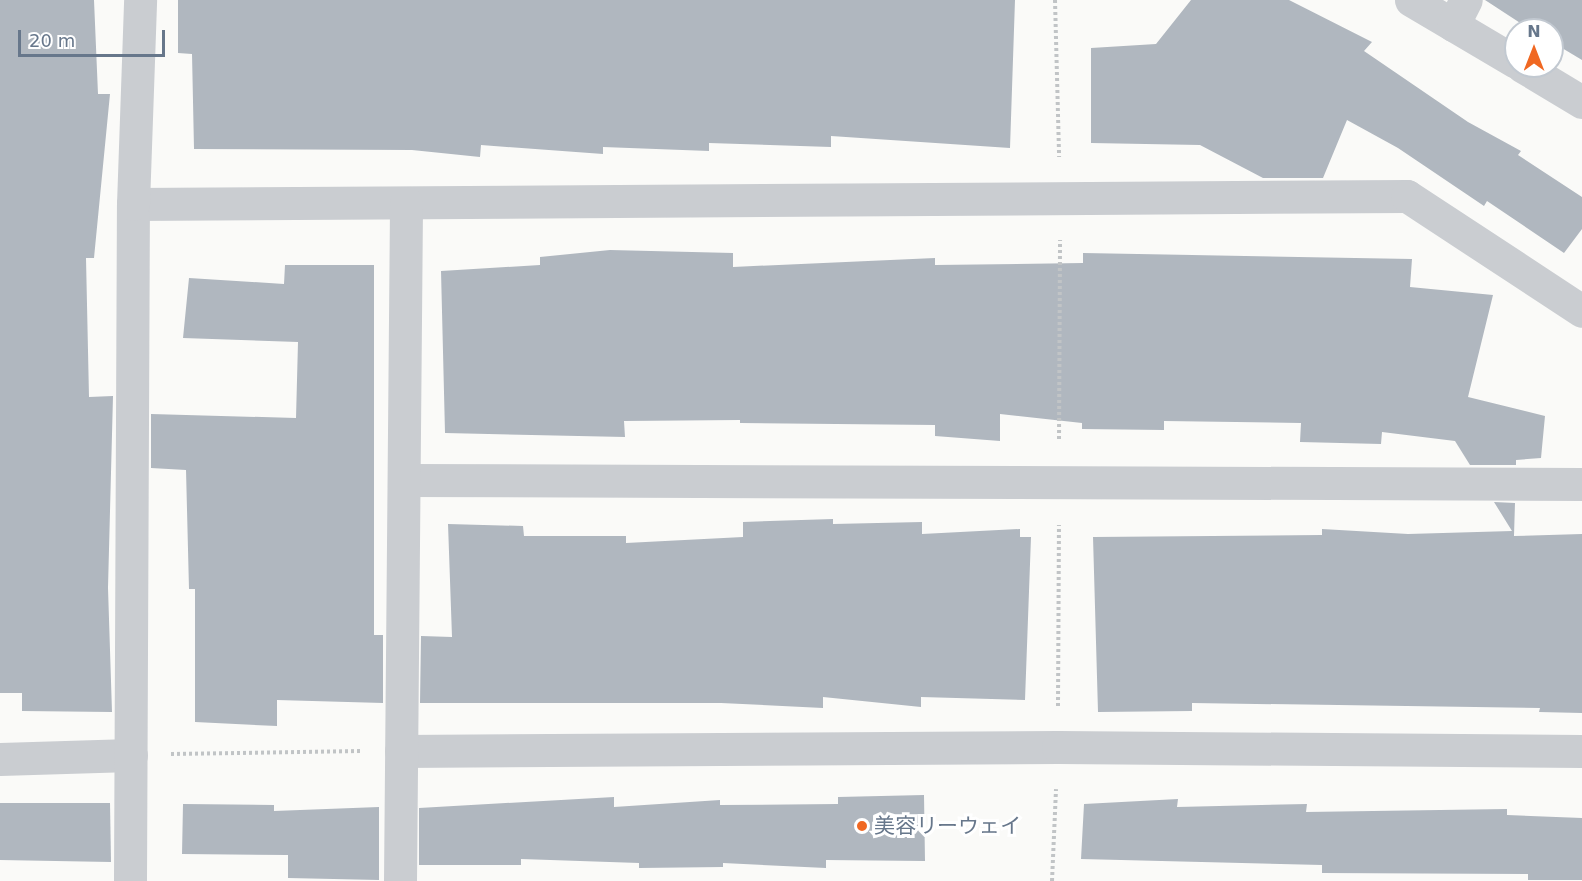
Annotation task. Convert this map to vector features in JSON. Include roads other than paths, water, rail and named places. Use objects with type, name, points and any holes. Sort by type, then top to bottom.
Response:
[{"type":"street","points":[[130,881],[133,204],[140,0]]},
{"type":"street","points":[[1411,0],[1460,13],[1504,52]]},
{"type":"street","points":[[1542,78],[1582,102]]},
{"type":"street","points":[[133,204],[1407,196],[1582,311]]},
{"type":"street","points":[[400,881],[406,203]]},
{"type":"street","points":[[404,480],[1582,484]]},
{"type":"street","points":[[401,751],[1058,747],[1582,751]]},
{"type":"street","points":[[0,759],[131,755]]},
{"type":"place","name":"美容リーウェイ","points":[[862,826]]}]
